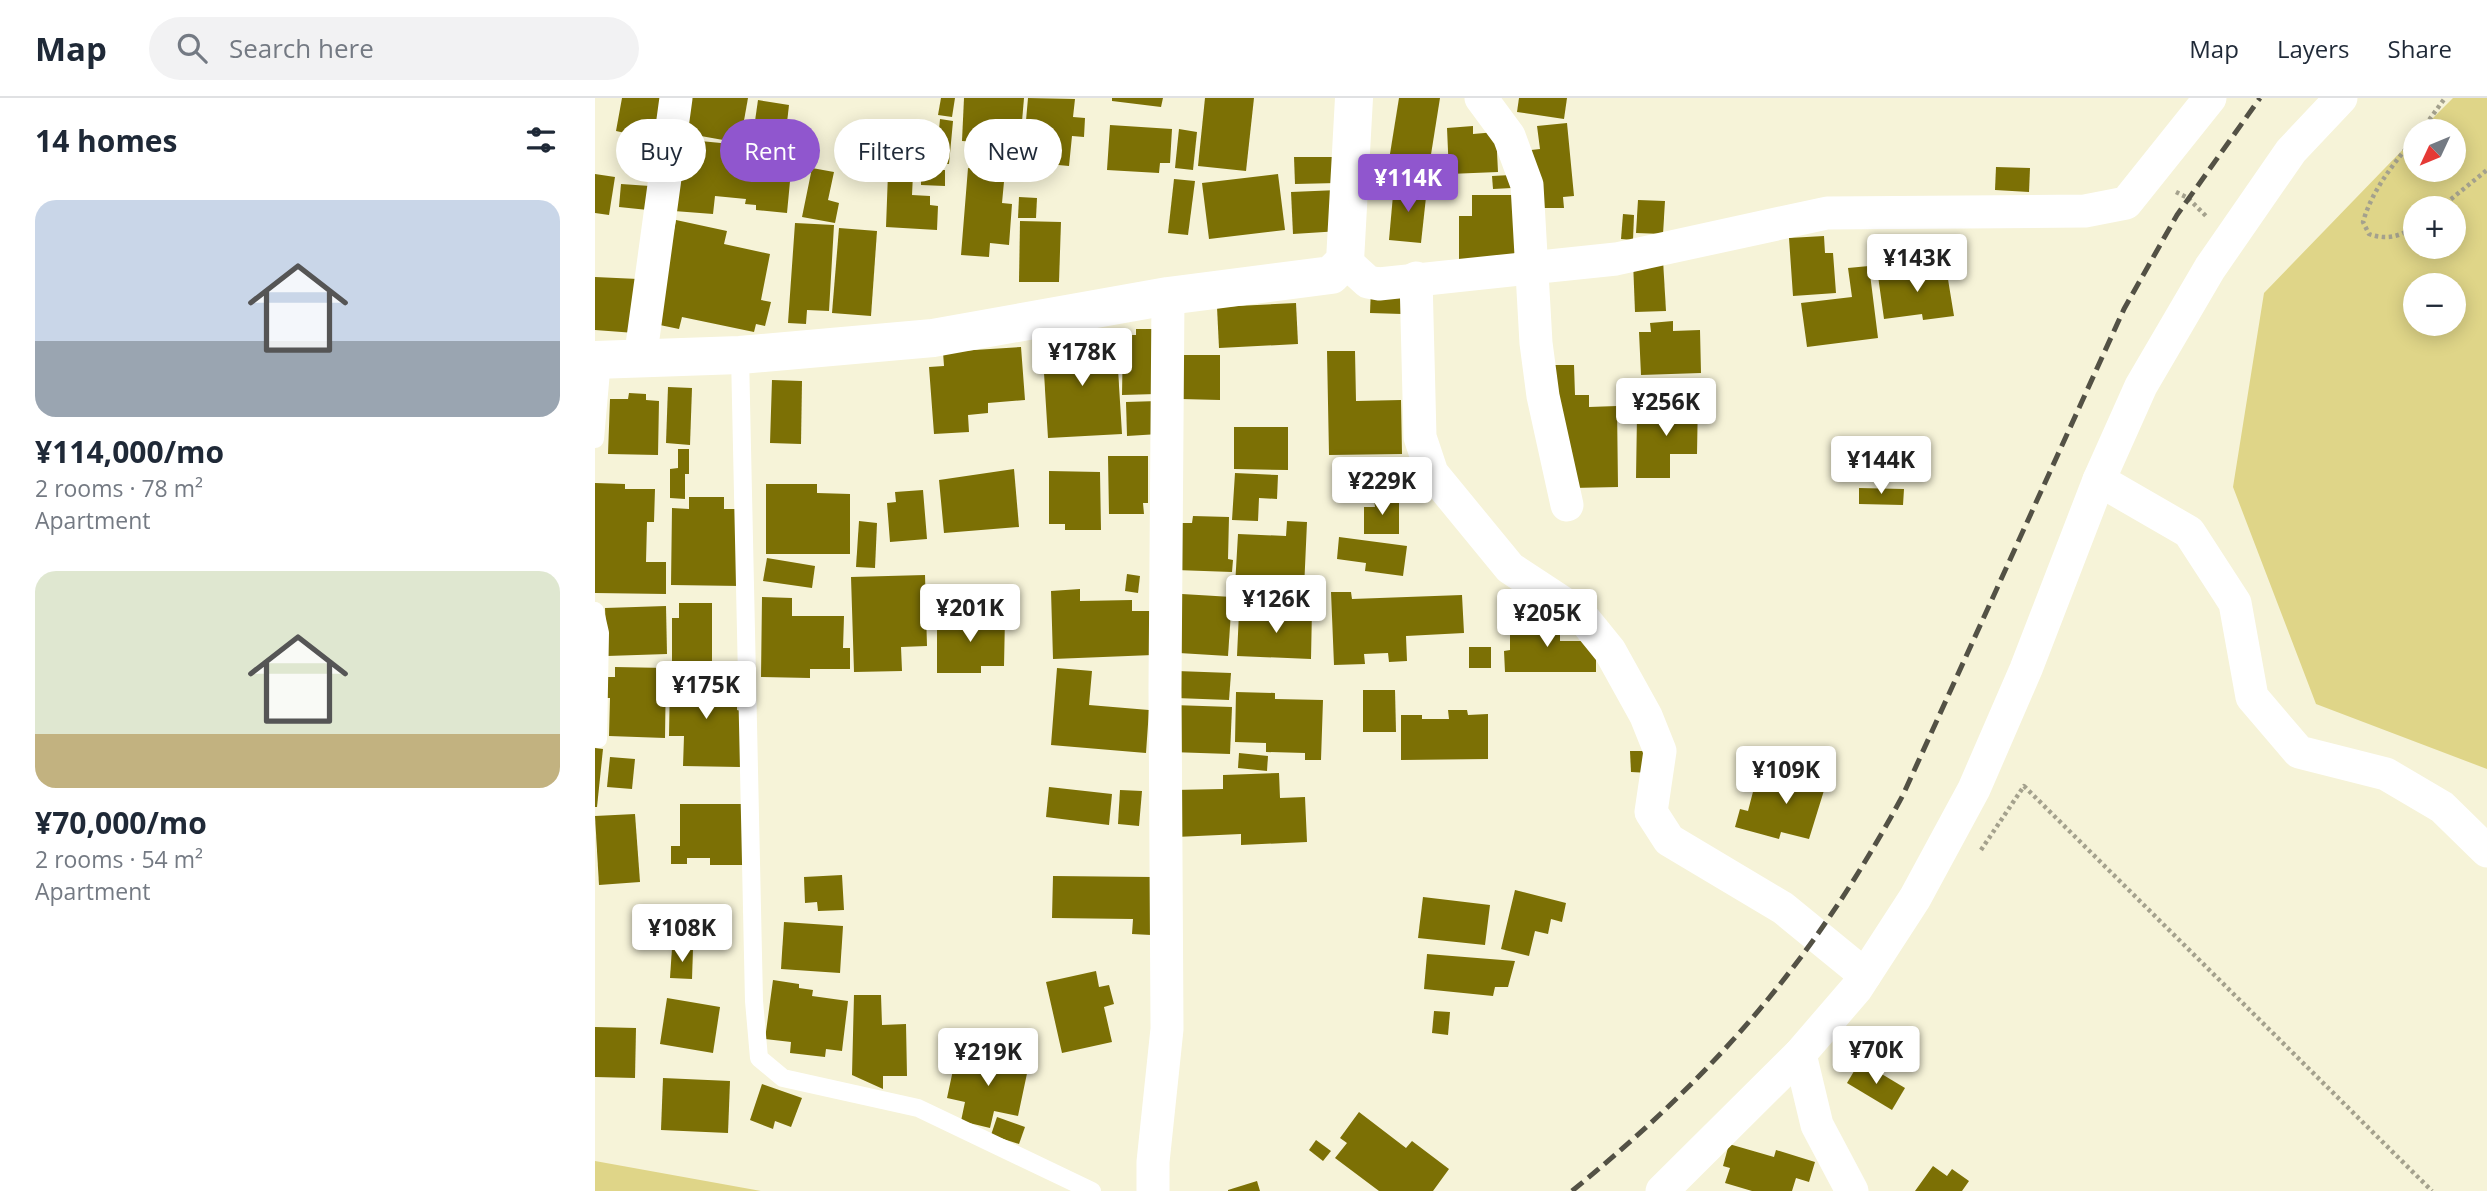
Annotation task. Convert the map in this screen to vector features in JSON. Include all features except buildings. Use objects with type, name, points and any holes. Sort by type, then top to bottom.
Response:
[{"type":"street","points":[[640,360],[676,98]]},
{"type":"street","points":[[598,360],[740,355],[933,338],[1168,296],[1331,275],[1345,261],[1355,98]]},
{"type":"street","points":[[1481,98],[1509,136],[1527,185],[1531,267],[1543,396],[1567,505]]},
{"type":"street","points":[[1345,261],[1369,282],[1380,284],[1416,278],[1616,259],[1827,214],[2085,211],[2126,203],[2210,98]]},
{"type":"street","points":[[1662,1191],[1800,1054],[1865,975],[1915,898],[1974,789],[2026,669],[2099,480],[2141,386],[2210,268],[2291,151],[2341,98]]},
{"type":"street","points":[[1416,278],[1420,437],[1432,473],[1510,568],[1580,614],[1610,651],[1646,716],[1660,751],[1651,812],[1669,840],[1783,908],[1865,975]]},
{"type":"street","points":[[1153,1191],[1153,1162],[1167,1029],[1164,690],[1168,296]]},
{"type":"street","points":[[2099,480],[2189,533],[2235,603],[2252,697],[2299,752],[2386,774],[2442,807],[2487,851]]},
{"type":"street","points":[[1800,1054],[1817,1125],[1852,1191]]},
{"type":"lane","points":[[740,355],[754,1001],[759,1058],[783,1077],[918,1108],[1092,1191]]},
{"type":"lane","points":[[595,439],[598,360]]},
{"type":"lane","points":[[595,611],[600,633],[598,739]]},
{"type":"path","points":[[2430,119],[2445,98]]},
{"type":"path","points":[[2403,153],[2367,206],[2363,222],[2369,234],[2381,239],[2403,235]]},
{"type":"path","points":[[2455,196],[2487,170]]},
{"type":"path","points":[[2126,203],[2145,206],[2168,188],[2188,198],[2210,219]]},
{"type":"path","points":[[1979,853],[2024,786],[2432,1191]]},
{"type":"shaded area","points":[[2453,98],[2487,98],[2487,769],[2316,704],[2233,487],[2264,293],[2403,149],[2403,182],[2466,182],[2466,119],[2432,119]]},
{"type":"shaded area","points":[[595,1161],[761,1191],[595,1191]]},
{"type":"railway","points":[[1572,1191],[1672,1103],[1717,1058],[1798,962],[1834,910],[1903,795],[2124,309],[2177,215],[2260,98]]}]
